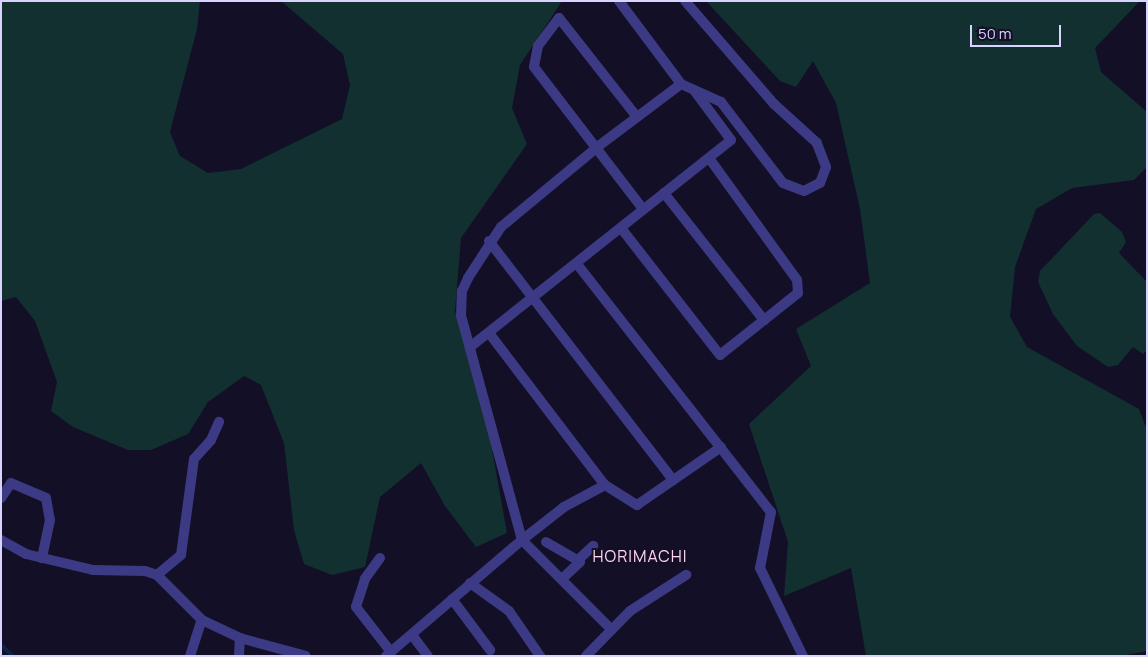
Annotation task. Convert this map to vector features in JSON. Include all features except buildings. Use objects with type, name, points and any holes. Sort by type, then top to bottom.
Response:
[{"type":"street","points":[[619,1],[681,84],[711,95],[725,107],[783,182],[804,191],[820,183],[826,167],[817,144],[774,104],[685,1]]},
{"type":"street","points":[[637,117],[559,18],[538,46],[534,67],[643,209]]},
{"type":"street","points":[[610,628],[522,540],[461,316],[462,292],[489,241],[596,148],[681,84]]},
{"type":"street","points":[[470,347],[731,140],[694,90]]},
{"type":"street","points":[[621,228],[720,355],[798,293],[797,280],[709,158]]},
{"type":"street","points":[[664,193],[764,320]]},
{"type":"street","points":[[489,241],[673,480]]},
{"type":"street","points":[[576,264],[771,512],[760,568],[803,656]]},
{"type":"street","points":[[489,333],[605,485],[637,505],[721,447]]},
{"type":"street","points":[[157,575],[181,555],[194,459],[211,440],[219,422]]},
{"type":"street","points":[[1,498],[11,483],[46,498],[50,520],[42,558]]},
{"type":"street","points":[[380,558],[364,579],[356,607],[388,654],[470,583],[564,507],[605,485]]},
{"type":"street","points":[[1,540],[42,558],[93,570],[145,571],[157,575],[202,620],[240,638],[306,656]]},
{"type":"street","points":[[546,542],[578,560]]},
{"type":"street","points":[[562,579],[593,546]]},
{"type":"street","points":[[586,656],[610,628],[686,576]]},
{"type":"street","points":[[470,583],[509,612],[540,656]]},
{"type":"street","points":[[452,599],[490,650]]},
{"type":"street","points":[[190,656],[202,620]]},
{"type":"street","points":[[412,635],[428,656]]},
{"type":"street","points":[[239,656],[240,638]]},
{"type":"green space","points":[[1,1],[200,1],[197,29],[170,132],[180,156],[208,173],[241,169],[342,119],[350,85],[343,54],[281,1],[562,1],[520,65],[512,108],[527,144],[461,238],[455,311],[488,427],[507,533],[476,547],[445,506],[421,463],[380,497],[365,567],[332,575],[304,564],[294,530],[284,443],[261,385],[244,376],[208,402],[188,434],[151,450],[128,450],[73,427],[51,411],[57,382],[35,321],[16,297],[1,301]]},
{"type":"green space","points":[[706,1],[1140,1],[1095,48],[1101,72],[1147,112],[1147,167],[1134,180],[1072,188],[1036,209],[1015,267],[1010,317],[1027,347],[1139,409],[1147,430],[1147,651],[1121,656],[866,656],[851,568],[784,596],[788,542],[749,424],[811,366],[796,329],[870,283],[860,209],[836,103],[813,61],[796,87],[780,81]]},
{"type":"green space","points":[[1100,213],[1122,232],[1126,242],[1119,253],[1147,282],[1147,350],[1143,354],[1133,347],[1118,365],[1108,367],[1077,346],[1053,314],[1038,282],[1040,271],[1094,214]]},
{"type":"waterway","points":[[1,645],[13,656]]},
{"type":"district","name":"HORIMACHI","points":[[640,556]]}]
